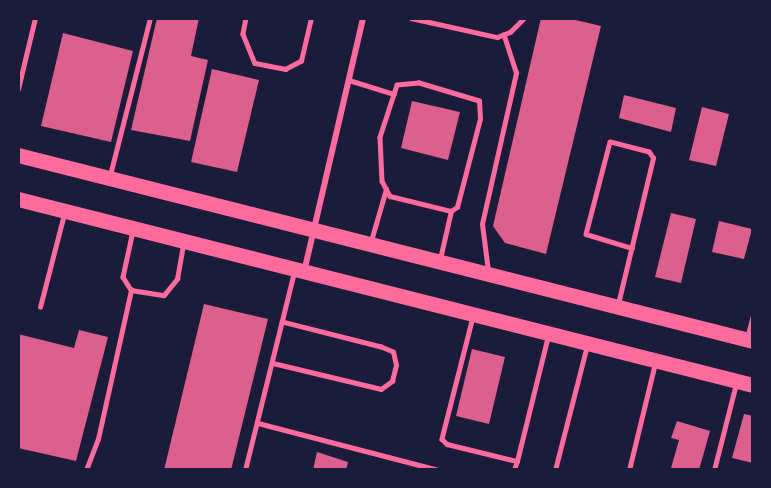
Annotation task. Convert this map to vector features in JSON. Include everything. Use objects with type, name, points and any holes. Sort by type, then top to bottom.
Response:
[{"type":"main road","points":[[18,155],[750,340]]},
{"type":"main road","points":[[18,199],[753,385]]},
{"type":"street","points":[[299,271],[314,230],[363,18]]},
{"type":"lane","points":[[18,89],[35,18]]},
{"type":"lane","points":[[109,178],[150,18]]},
{"type":"lane","points":[[246,18],[243,34],[255,63],[285,69],[301,61],[311,18]]},
{"type":"lane","points":[[411,18],[484,36],[504,35],[524,18]]},
{"type":"lane","points":[[488,274],[482,224],[516,72],[504,35]]},
{"type":"lane","points":[[349,80],[394,94]]},
{"type":"lane","points":[[440,262],[451,211],[457,207],[480,119],[479,101],[419,83],[397,85],[380,137],[382,181],[390,196],[451,211]]},
{"type":"lane","points":[[617,307],[632,248],[653,155],[610,142],[586,234],[632,248]]},
{"type":"lane","points":[[370,244],[386,189]]},
{"type":"lane","points":[[40,307],[64,211]]},
{"type":"lane","points":[[86,470],[98,439],[131,290],[123,277],[134,229]]},
{"type":"lane","points":[[131,290],[164,295],[177,279],[183,241]]},
{"type":"lane","points":[[245,470],[282,322],[299,271]]},
{"type":"lane","points":[[474,315],[442,439],[447,444],[517,461]]},
{"type":"lane","points":[[750,340],[753,315]]},
{"type":"lane","points":[[273,363],[381,389],[392,381],[396,365],[393,352],[381,347],[282,322]]},
{"type":"lane","points":[[514,470],[548,333]]},
{"type":"lane","points":[[555,470],[588,344]]},
{"type":"lane","points":[[629,470],[656,361]]},
{"type":"lane","points":[[714,470],[736,381]]},
{"type":"lane","points":[[258,423],[438,470]]},
{"type":"building","points":[[157,18],[199,18],[191,56],[208,60],[190,141],[131,130]]},
{"type":"building","points":[[541,18],[567,18],[601,26],[546,254],[505,243],[493,226]]},
{"type":"building","points":[[63,33],[133,51],[111,142],[41,126]]},
{"type":"building","points":[[212,69],[259,80],[237,172],[191,162]]},
{"type":"building","points":[[624,95],[676,108],[671,132],[619,118]]},
{"type":"building","points":[[412,101],[460,112],[448,160],[401,148]]},
{"type":"building","points":[[702,107],[729,114],[716,166],[689,160]]},
{"type":"building","points":[[671,213],[696,219],[681,283],[655,277]]},
{"type":"building","points":[[719,221],[752,229],[744,259],[712,252]]},
{"type":"building","points":[[204,304],[268,319],[231,470],[164,470]]},
{"type":"building","points":[[79,330],[108,337],[76,461],[18,448],[18,334],[74,348]]},
{"type":"building","points":[[472,349],[505,357],[489,424],[456,416]]},
{"type":"building","points":[[744,414],[753,416],[753,463],[732,458]]},
{"type":"building","points":[[677,421],[710,431],[699,470],[671,468],[679,440],[671,438]]},
{"type":"building","points":[[317,452],[348,462],[346,470],[313,470]]}]
